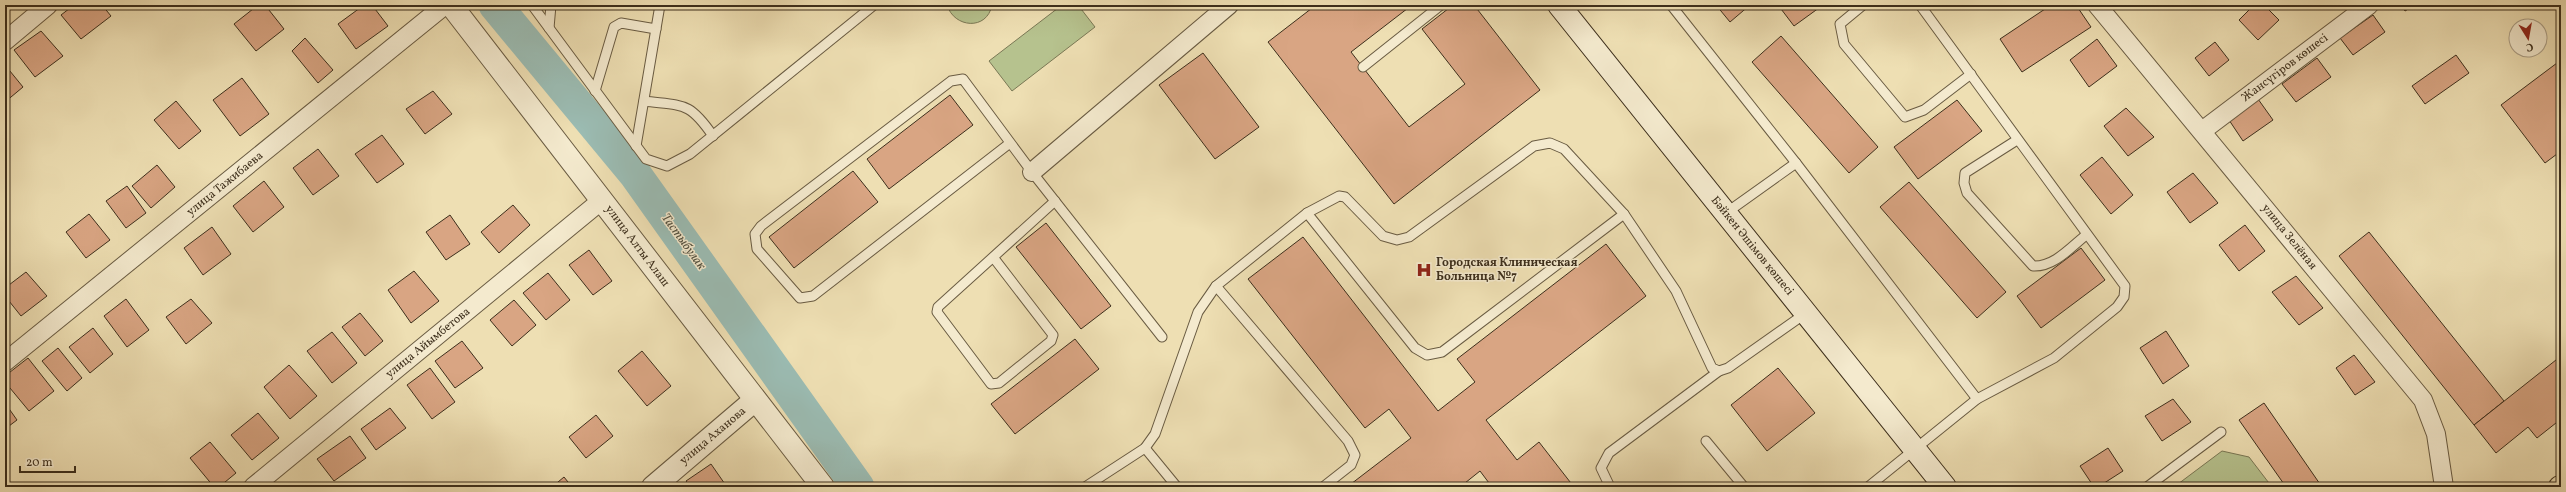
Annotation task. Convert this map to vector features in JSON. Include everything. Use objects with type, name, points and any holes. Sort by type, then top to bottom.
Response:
[{"type":"street","points":[[5,40],[48,5]]},
{"type":"street","name":"улица Тажибаева","points":[[5,362],[445,5]]},
{"type":"street","name":"улица Алты Алаш","points":[[451,5],[823,487]]},
{"type":"street","points":[[1032,172],[1229,5]]},
{"type":"street","name":"Бәйкен Әшімов көшесі","points":[[1558,5],[1945,487]]},
{"type":"street","name":"улица Зелёная","points":[[2097,5],[2423,400],[2436,434],[2444,487]]},
{"type":"street","name":"Жансүгіров көшесі","points":[[2202,131],[2369,5]]},
{"type":"street","name":"улица Айымбетова","points":[[253,487],[602,200]]},
{"type":"street","name":"улица Аханова","points":[[653,487],[755,400]]},
{"type":"lane","points":[[532,5],[646,159],[667,166],[690,154],[874,5]]},
{"type":"lane","points":[[549,28],[551,5]]},
{"type":"lane","points":[[636,146],[660,5]]},
{"type":"lane","points":[[1363,67],[1440,5]]},
{"type":"lane","points":[[1671,5],[1796,163],[1977,399]]},
{"type":"lane","points":[[1863,5],[1840,24],[1844,44],[1905,117],[1924,110],[1971,74]]},
{"type":"lane","points":[[1868,487],[1977,399],[2054,358],[2117,307],[2124,297],[2125,286],[2086,235],[1920,5]]},
{"type":"lane","points":[[595,91],[614,26],[621,23],[656,29]]},
{"type":"lane","points":[[1010,143],[813,296],[800,298],[757,249],[755,234],[761,226],[952,81],[963,79],[1032,172],[1162,337]]},
{"type":"lane","points":[[644,101],[683,106],[698,115],[712,136]]},
{"type":"lane","points":[[2017,140],[1965,173],[1964,183],[1966,193],[2033,266],[2043,266],[2053,262],[2086,235]]},
{"type":"lane","points":[[1085,487],[1145,448],[1156,434],[1198,312],[1216,286],[1307,213],[1339,196],[1346,197],[1383,236],[1397,240],[1409,237],[1534,146],[1550,143],[1564,149],[1624,214],[1676,291],[1712,368],[1719,371]]},
{"type":"lane","points":[[1726,214],[1796,163]]},
{"type":"lane","points":[[993,257],[1053,335],[1051,341],[999,383],[992,384],[937,312],[938,307],[993,257],[1055,201]]},
{"type":"lane","points":[[1307,213],[1415,348],[1427,355],[1442,352],[1624,214]]},
{"type":"lane","points":[[1216,286],[1348,441],[1355,455],[1350,465],[1323,487]]},
{"type":"lane","points":[[1610,487],[1601,468],[1609,453],[1719,371],[1728,368],[1806,313]]},
{"type":"lane","points":[[2147,487],[2221,432]]},
{"type":"lane","points":[[1706,441],[1744,487]]},
{"type":"lane","points":[[1145,448],[1177,487]]},
{"type":"green space","points":[[947,5],[992,5],[989,13],[984,19],[970,23],[963,22],[956,18],[951,13]]},
{"type":"green space","points":[[1062,5],[1078,5],[1095,27],[1012,91],[989,61]]},
{"type":"green space","points":[[2222,451],[2249,457],[2272,487],[2174,487]]},
{"type":"building","points":[[74,5],[102,5],[111,16],[81,39],[61,15]]},
{"type":"building","points":[[258,5],[265,5],[284,29],[256,51],[234,24]]},
{"type":"building","points":[[364,5],[372,5],[388,26],[356,49],[338,24]]},
{"type":"building","points":[[1316,5],[1412,5],[1351,52],[1409,127],[1465,84],[1422,29],[1453,5],[1474,5],[1540,90],[1394,204],[1268,42]]},
{"type":"building","points":[[1716,5],[1750,5],[1730,22]]},
{"type":"building","points":[[1778,5],[1823,5],[1794,26]]},
{"type":"building","points":[[2051,5],[2076,5],[2091,27],[2022,72],[2000,39]]},
{"type":"building","points":[[2254,5],[2264,5],[2279,20],[2258,40],[2239,20]]},
{"type":"building","points":[[2401,5],[2415,5],[2405,11]]},
{"type":"building","points":[[2373,15],[2385,32],[2353,55],[2340,38]]},
{"type":"building","points":[[41,31],[63,56],[35,77],[14,50]]},
{"type":"building","points":[[1781,36],[1878,147],[1849,173],[1752,62]]},
{"type":"building","points":[[305,38],[333,70],[318,83],[292,51]]},
{"type":"building","points":[[2097,39],[2117,66],[2089,87],[2070,60]]},
{"type":"building","points":[[2215,42],[2229,60],[2209,76],[2195,58]]},
{"type":"building","points":[[1203,53],[1259,127],[1215,159],[1159,85]]},
{"type":"building","points":[[2456,55],[2469,73],[2425,104],[2412,86]]},
{"type":"building","points":[[2317,58],[2331,77],[2296,102],[2282,84]]},
{"type":"building","points":[[2561,60],[2561,151],[2545,163],[2501,105]]},
{"type":"building","points":[[5,65],[23,87],[5,102]]},
{"type":"building","points":[[242,78],[269,114],[240,136],[213,100]]},
{"type":"building","points":[[433,91],[452,114],[425,134],[406,109]]},
{"type":"building","points":[[950,95],[973,125],[889,189],[867,159]]},
{"type":"building","points":[[2258,99],[2273,120],[2243,141],[2229,120]]},
{"type":"building","points":[[1957,100],[1982,131],[1918,179],[1894,147]]},
{"type":"building","points":[[176,101],[201,131],[179,149],[154,120]]},
{"type":"building","points":[[2126,108],[2154,137],[2128,156],[2104,126]]},
{"type":"building","points":[[382,135],[404,164],[377,183],[355,154]]},
{"type":"building","points":[[318,149],[339,176],[313,195],[293,168]]},
{"type":"building","points":[[2102,157],[2133,195],[2111,214],[2080,175]]},
{"type":"building","points":[[157,165],[175,187],[151,208],[132,186]]},
{"type":"building","points":[[853,171],[878,202],[794,268],[769,237]]},
{"type":"building","points":[[2193,173],[2218,203],[2190,223],[2167,192]]},
{"type":"building","points":[[264,181],[284,207],[253,232],[233,206]]},
{"type":"building","points":[[1909,182],[2006,292],[1977,318],[1880,207]]},
{"type":"building","points":[[127,186],[146,213],[126,228],[106,201]]},
{"type":"building","points":[[513,205],[530,225],[499,253],[481,232]]},
{"type":"building","points":[[89,214],[110,240],[86,258],[66,232]]},
{"type":"building","points":[[450,215],[470,244],[446,260],[426,232]]},
{"type":"building","points":[[1046,223],[1111,306],[1081,329],[1016,247]]},
{"type":"building","points":[[2245,225],[2265,251],[2239,271],[2219,245]]},
{"type":"building","points":[[212,227],[231,254],[203,275],[184,248]]},
{"type":"building","points":[[2369,232],[2504,401],[2474,425],[2339,256]]},
{"type":"building","name":"Городская Клиническая Больница №7","points":[[1303,237],[1438,411],[1475,382],[1457,359],[1606,244],[1646,296],[1486,420],[1517,460],[1539,442],[1574,487],[1492,487],[1480,471],[1460,487],[1347,487],[1411,438],[1389,409],[1365,428],[1248,279]]},
{"type":"building","points":[[2081,248],[2105,280],[2041,328],[2017,296]]},
{"type":"building","points":[[589,250],[612,281],[593,295],[569,265]]},
{"type":"building","points":[[414,271],[439,301],[411,323],[388,290]]},
{"type":"building","points":[[26,272],[47,296],[21,316],[5,296],[5,288]]},
{"type":"building","points":[[548,273],[570,300],[546,320],[523,293]]},
{"type":"building","points":[[2296,276],[2323,308],[2299,325],[2272,292]]},
{"type":"building","points":[[126,299],[149,330],[127,347],[104,316]]},
{"type":"building","points":[[191,299],[212,323],[186,344],[166,317]]},
{"type":"building","points":[[514,300],[536,325],[512,346],[490,320]]},
{"type":"building","points":[[360,313],[383,341],[365,356],[342,327]]},
{"type":"building","points":[[93,328],[113,354],[90,373],[69,347]]},
{"type":"building","points":[[2166,331],[2189,366],[2163,384],[2140,348]]},
{"type":"building","points":[[332,332],[357,363],[332,383],[307,351]]},
{"type":"building","points":[[1075,339],[1099,369],[1015,434],[991,404]]},
{"type":"building","points":[[462,341],[483,368],[455,388],[435,361]]},
{"type":"building","points":[[58,348],[82,378],[67,391],[42,361]]},
{"type":"building","points":[[642,351],[671,386],[647,406],[618,371]]},
{"type":"building","points":[[2354,355],[2375,382],[2355,395],[2336,368]]},
{"type":"building","points":[[2561,356],[2561,419],[2537,438],[2528,427],[2496,453],[2474,425]]},
{"type":"building","points":[[28,358],[54,391],[29,411],[5,382],[5,376]]},
{"type":"building","points":[[289,365],[317,396],[290,419],[264,387]]},
{"type":"building","points":[[430,368],[455,402],[432,419],[407,385]]},
{"type":"building","points":[[1778,368],[1815,413],[1767,451],[1731,405]]},
{"type":"building","points":[[2173,399],[2191,422],[2162,441],[2145,416]]},
{"type":"building","points":[[5,403],[17,420],[5,429]]},
{"type":"building","points":[[2264,403],[2322,487],[2286,487],[2239,420]]},
{"type":"building","points":[[390,408],[406,428],[376,450],[361,429]]},
{"type":"building","points":[[258,413],[279,438],[252,460],[231,435]]},
{"type":"building","points":[[596,415],[613,436],[586,458],[569,437]]},
{"type":"building","points":[[350,436],[366,458],[334,481],[317,459]]},
{"type":"building","points":[[210,442],[236,473],[219,487],[214,487],[190,458]]},
{"type":"building","points":[[2108,448],[2123,471],[2098,487],[2094,487],[2080,466]]},
{"type":"building","points":[[711,464],[727,487],[691,487],[686,481]]},
{"type":"building","points":[[564,477],[572,487],[552,487]]},
{"type":"waterway","name":"Тастыбулак","points":[[495,5],[635,174],[858,487]]},
{"type":"place","name":"Городская Клиническая Больница №7","points":[[1424,270]]}]
